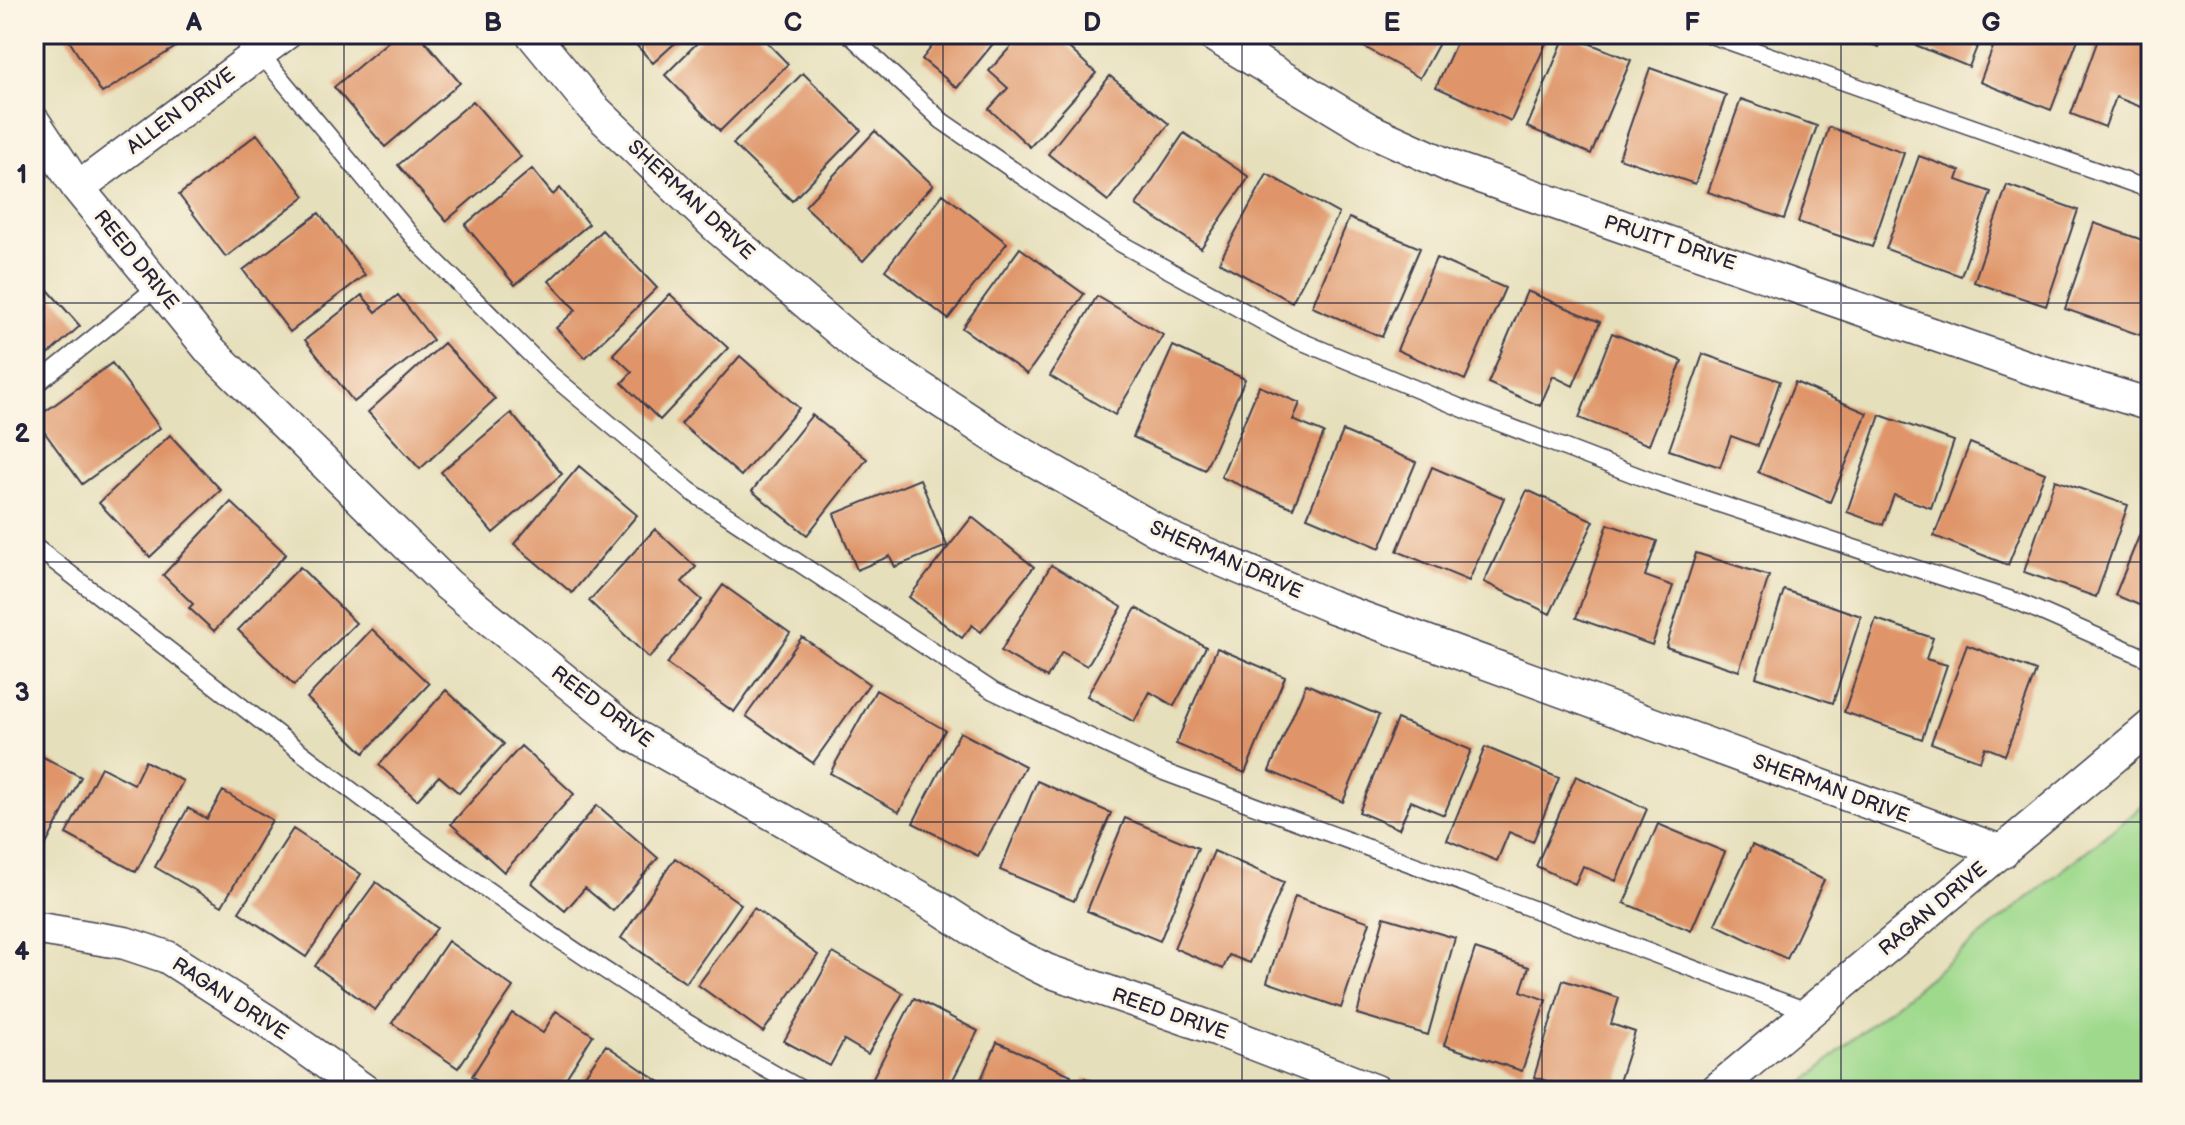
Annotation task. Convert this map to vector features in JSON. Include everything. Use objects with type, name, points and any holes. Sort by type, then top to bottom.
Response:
[{"type":"street","name":"ALLEN DRIVE","points":[[78,188],[251,44],[285,34]]},
{"type":"street","name":"SHERMAN DRIVE","points":[[532,34],[592,107],[706,217],[861,349],[1009,446],[1174,540],[1330,606],[2003,852]]},
{"type":"street","name":"PRUITT DRIVE","points":[[1211,34],[1370,130],[1454,168],[2033,369],[2151,405]]},
{"type":"street","name":"REED DRIVE","points":[[34,122],[78,188],[210,350],[390,531],[505,634],[631,734],[941,909],[1000,947],[1046,970],[1218,1030],[1376,1091]]},
{"type":"street","name":"RAGAN DRIVE","points":[[1715,1091],[2151,726]]},
{"type":"street","name":"RAGAN DRIVE","points":[[34,928],[125,943],[167,957],[267,1021],[365,1091]]},
{"type":"lane","points":[[849,34],[942,121],[1116,241],[1291,337],[1471,412],[1645,478],[2021,603],[2151,660]]},
{"type":"lane","points":[[1708,34],[2151,190]]},
{"type":"lane","points":[[251,44],[418,243],[549,373],[690,491],[993,691],[1164,772],[1810,1012]]},
{"type":"lane","points":[[34,386],[158,286]]},
{"type":"lane","points":[[34,546],[554,940],[709,1039],[805,1091]]},
{"type":"green space","points":[[2151,799],[2151,1090],[1795,1091],[1851,1040]]},
{"type":"building","points":[[65,34],[173,34],[179,45],[102,93]]},
{"type":"building","points":[[397,34],[419,34],[460,83],[385,147],[334,87]]},
{"type":"building","points":[[626,34],[685,34],[653,63]]},
{"type":"building","points":[[706,34],[759,34],[788,64],[720,131],[665,75]]},
{"type":"building","points":[[942,34],[1001,34],[957,88],[922,59]]},
{"type":"building","points":[[1022,34],[1054,34],[1096,73],[1030,147],[989,109],[1008,88],[989,71]]},
{"type":"building","points":[[1353,34],[1444,34],[1420,78],[1350,39]]},
{"type":"building","points":[[1460,34],[1538,34],[1548,39],[1511,121],[1436,87]]},
{"type":"building","points":[[1566,34],[1631,60],[1591,154],[1527,127]]},
{"type":"building","points":[[1843,34],[1884,34],[1879,47]]},
{"type":"building","points":[[1898,34],[1982,34],[1969,67],[1896,37]]},
{"type":"building","points":[[1998,34],[2080,34],[2051,110],[1980,82]]},
{"type":"building","points":[[2100,34],[2151,36],[2151,111],[2116,97],[2105,127],[2071,114]]},
{"type":"building","points":[[1650,68],[1726,95],[1695,184],[1619,158]]},
{"type":"building","points":[[803,73],[861,130],[792,201],[733,144]]},
{"type":"building","points":[[1110,76],[1169,124],[1108,201],[1048,154]]},
{"type":"building","points":[[1741,99],[1817,126],[1784,219],[1708,192]]},
{"type":"building","points":[[473,101],[521,157],[446,221],[398,165]]},
{"type":"building","points":[[1829,127],[1904,153],[1872,247],[1798,222]]},
{"type":"building","points":[[875,131],[933,185],[863,261],[805,206]]},
{"type":"building","points":[[1184,133],[1249,177],[1201,248],[1136,205]]},
{"type":"building","points":[[257,134],[305,196],[226,257],[179,195]]},
{"type":"building","points":[[1919,156],[1960,171],[1957,180],[1991,192],[1961,276],[1886,249]]},
{"type":"building","points":[[532,169],[553,195],[560,188],[589,224],[515,285],[465,225]]},
{"type":"building","points":[[1267,174],[1339,214],[1292,302],[1219,262]]},
{"type":"building","points":[[2007,185],[2078,210],[2046,306],[1974,282]]},
{"type":"building","points":[[943,194],[1007,243],[948,319],[885,270]]},
{"type":"building","points":[[319,213],[365,275],[290,332],[243,270]]},
{"type":"building","points":[[1349,218],[1420,248],[1382,337],[1312,307]]},
{"type":"building","points":[[2094,223],[2151,243],[2151,304],[2140,335],[2065,309]]},
{"type":"building","points":[[602,230],[657,288],[585,358],[556,328],[576,310],[549,281]]},
{"type":"building","points":[[1020,248],[1084,294],[1027,374],[962,328]]},
{"type":"building","points":[[1436,258],[1505,288],[1465,380],[1397,350]]},
{"type":"building","points":[[34,274],[80,326],[34,367]]},
{"type":"building","points":[[1527,291],[1600,322],[1573,386],[1553,376],[1540,406],[1488,383]]},
{"type":"building","points":[[670,294],[728,348],[660,420],[622,383],[632,372],[613,354]]},
{"type":"building","points":[[362,295],[376,312],[398,295],[433,340],[354,402],[305,340]]},
{"type":"building","points":[[1097,296],[1163,335],[1115,415],[1050,376]]},
{"type":"building","points":[[1612,333],[1682,361],[1649,445],[1579,418]]},
{"type":"building","points":[[444,343],[495,399],[420,469],[368,412]]},
{"type":"building","points":[[1173,346],[1245,379],[1205,470],[1133,437]]},
{"type":"building","points":[[1703,354],[1780,381],[1758,446],[1731,436],[1720,467],[1669,450]]},
{"type":"building","points":[[740,356],[799,408],[741,476],[681,424]]},
{"type":"building","points":[[112,363],[160,428],[82,484],[35,419]]},
{"type":"building","points":[[1795,382],[1867,413],[1830,502],[1758,472]]},
{"type":"building","points":[[1259,386],[1300,403],[1293,420],[1324,433],[1293,508],[1221,477]]},
{"type":"building","points":[[511,413],[562,474],[493,533],[441,472]]},
{"type":"building","points":[[812,415],[867,459],[807,535],[752,491]]},
{"type":"building","points":[[1880,415],[1954,441],[1931,508],[1894,495],[1883,525],[1847,512]]},
{"type":"building","points":[[1343,431],[1416,462],[1380,548],[1307,517]]},
{"type":"building","points":[[170,435],[221,490],[150,557],[99,503]]},
{"type":"building","points":[[1970,443],[2045,473],[2008,565],[1934,536]]},
{"type":"building","points":[[579,466],[637,515],[572,593],[514,544]]},
{"type":"building","points":[[1432,467],[1504,498],[1469,581],[1397,551]]},
{"type":"building","points":[[920,479],[947,546],[895,567],[890,556],[857,570],[834,514]]},
{"type":"building","points":[[2055,480],[2128,505],[2096,597],[2024,572]]},
{"type":"building","points":[[1527,490],[1594,521],[1550,614],[1484,582]]},
{"type":"building","points":[[231,502],[286,554],[214,631],[189,608],[193,604],[163,575]]},
{"type":"building","points":[[2151,507],[2151,610],[2115,595]]},
{"type":"building","points":[[972,517],[1034,567],[981,632],[972,625],[962,638],[909,597]]},
{"type":"building","points":[[1608,524],[1657,541],[1645,576],[1673,586],[1652,645],[1576,618]]},
{"type":"building","points":[[655,529],[696,567],[682,582],[702,600],[649,658],[589,601]]},
{"type":"building","points":[[1696,553],[1769,576],[1739,671],[1666,647]]},
{"type":"building","points":[[1051,565],[1122,607],[1087,666],[1062,652],[1047,678],[1001,651]]},
{"type":"building","points":[[300,567],[356,623],[294,685],[238,630]]},
{"type":"building","points":[[723,585],[790,633],[734,712],[667,664]]},
{"type":"building","points":[[1784,590],[1861,616],[1833,703],[1756,677]]},
{"type":"building","points":[[1136,608],[1206,647],[1174,706],[1150,692],[1134,722],[1087,696]]},
{"type":"building","points":[[1876,619],[1933,638],[1926,659],[1947,665],[1922,739],[1844,712]]},
{"type":"building","points":[[372,629],[429,684],[364,753],[307,698]]},
{"type":"building","points":[[802,637],[869,684],[813,763],[746,716]]},
{"type":"building","points":[[1967,645],[2036,671],[2005,755],[1985,747],[1980,761],[1931,743]]},
{"type":"building","points":[[1217,648],[1285,677],[1245,773],[1176,744]]},
{"type":"building","points":[[1306,684],[1379,715],[1343,802],[1269,771]]},
{"type":"building","points":[[446,690],[504,744],[459,793],[439,776],[417,800],[379,765]]},
{"type":"building","points":[[876,690],[945,730],[899,812],[830,773]]},
{"type":"building","points":[[1397,719],[1471,750],[1444,815],[1411,801],[1399,829],[1359,812]]},
{"type":"building","points":[[960,732],[1025,766],[978,856],[913,823]]},
{"type":"building","points":[[521,746],[574,794],[504,872],[451,824]]},
{"type":"building","points":[[1485,747],[1559,778],[1533,842],[1509,832],[1497,861],[1447,840]]},
{"type":"building","points":[[34,752],[81,777],[37,862],[34,860]]},
{"type":"building","points":[[145,761],[183,781],[136,872],[66,834],[101,767],[134,784]]},
{"type":"building","points":[[1576,776],[1647,809],[1616,881],[1583,866],[1575,884],[1536,866]]},
{"type":"building","points":[[1037,781],[1111,813],[1074,901],[1000,870]]},
{"type":"building","points":[[223,791],[272,820],[222,906],[155,867],[188,808],[207,819]]},
{"type":"building","points":[[597,805],[658,858],[613,911],[585,888],[565,911],[532,883]]},
{"type":"building","points":[[1125,818],[1198,848],[1160,941],[1087,911]]},
{"type":"building","points":[[1658,824],[1725,852],[1691,931],[1624,903]]},
{"type":"building","points":[[293,829],[361,874],[306,957],[239,912]]},
{"type":"building","points":[[1752,845],[1824,880],[1787,959],[1715,924]]},
{"type":"building","points":[[1214,851],[1284,882],[1250,963],[1229,955],[1223,969],[1174,948]]},
{"type":"building","points":[[675,858],[741,904],[686,983],[621,938]]},
{"type":"building","points":[[376,882],[437,928],[375,1010],[315,966]]},
{"type":"building","points":[[1295,896],[1370,922],[1341,1008],[1267,982]]},
{"type":"building","points":[[754,908],[818,955],[763,1032],[698,985]]},
{"type":"building","points":[[1384,917],[1455,938],[1428,1035],[1357,1014]]},
{"type":"building","points":[[448,941],[513,987],[458,1068],[392,1023]]},
{"type":"building","points":[[1475,949],[1529,967],[1521,991],[1546,1000],[1522,1071],[1444,1045]]},
{"type":"building","points":[[833,953],[903,993],[868,1054],[844,1040],[830,1066],[784,1041]]},
{"type":"building","points":[[1563,980],[1619,998],[1611,1024],[1635,1032],[1616,1091],[1578,1091],[1534,1077]]},
{"type":"building","points":[[914,998],[978,1031],[947,1091],[870,1091],[867,1089]]},
{"type":"building","points":[[556,1011],[593,1035],[558,1091],[496,1091],[472,1076],[512,1013],[543,1033]]},
{"type":"building","points":[[997,1042],[1071,1075],[1064,1091],[976,1091]]},
{"type":"building","points":[[606,1045],[673,1091],[574,1091]]},
{"type":"building","points":[[1085,1078],[1115,1091],[1080,1091]]}]
